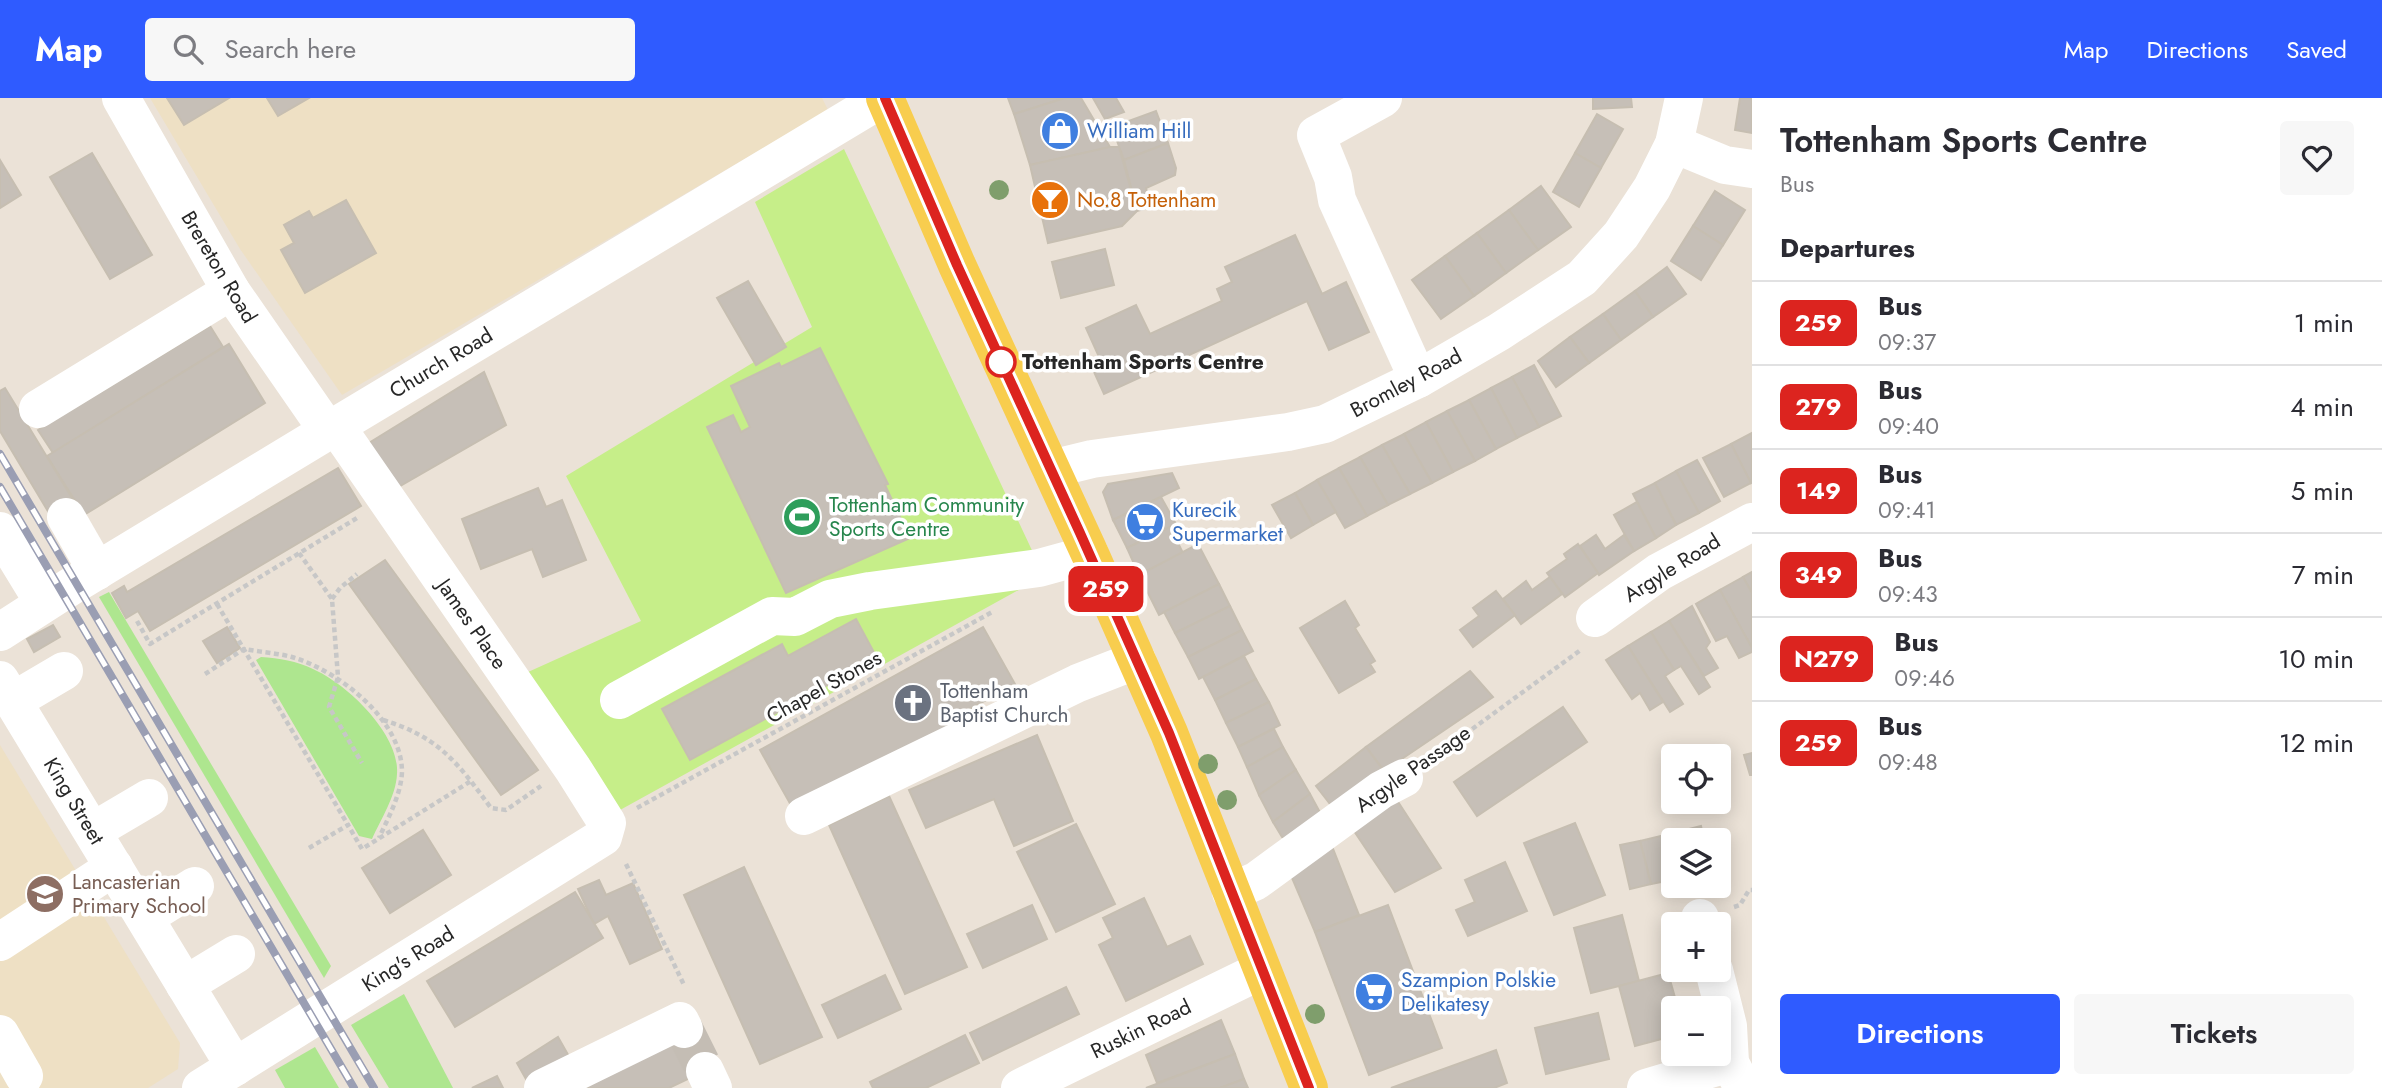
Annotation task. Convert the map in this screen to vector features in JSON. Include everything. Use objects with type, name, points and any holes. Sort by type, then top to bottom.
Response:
[{"type":"main road","points":[[884,98],[1174,746],[1309,1088]]},
{"type":"street","name":"Brereton Road","points":[[121,98],[231,291],[332,428]]},
{"type":"street","name":"Church Road","points":[[0,632],[332,428],[884,98]]},
{"type":"street","points":[[1383,98],[1316,135],[1333,177],[1337,200],[1418,379]]},
{"type":"street","name":"Bromley Road","points":[[1051,469],[1092,459],[1309,429],[1342,417],[1418,379],[1520,319],[1582,278],[1621,235],[1653,188],[1674,144],[1684,98]]},
{"type":"street","points":[[1674,144],[1725,165],[1752,169]]},
{"type":"street","points":[[38,409],[231,291]]},
{"type":"street","name":"James Place","points":[[332,428],[387,500],[571,766],[607,823]]},
{"type":"street","points":[[66,516],[97,571]]},
{"type":"street","name":"Argyle Road","points":[[1590,633],[1659,572],[1752,522]]},
{"type":"street","points":[[0,531],[44,603]]},
{"type":"street","points":[[619,700],[772,616],[795,617],[830,599],[870,591],[1039,568],[1090,554]]},
{"type":"street","points":[[804,816],[1078,683],[1137,660]]},
{"type":"street","points":[[7,690],[64,671]]},
{"type":"street","name":"King Street","points":[[7,690],[235,1067]]},
{"type":"street","name":"Argyle Passage","points":[[1231,892],[1256,881],[1381,790],[1404,778]]},
{"type":"street","points":[[93,831],[149,798]]},
{"type":"street","name":"King's Road","points":[[201,1088],[603,837],[607,823]]},
{"type":"street","points":[[0,943],[114,866]]},
{"type":"street","points":[[145,917],[195,886]]},
{"type":"street","points":[[186,985],[236,954]]},
{"type":"street","name":"Ruskin Road","points":[[1020,1088],[1262,970]]},
{"type":"street","points":[[1646,1088],[1737,1076],[1717,982]]},
{"type":"street","points":[[543,1088],[680,1021],[684,1029]]},
{"type":"street","points":[[0,1034],[24,1076]]},
{"type":"path","points":[[137,621],[150,644],[387,500]]},
{"type":"path","points":[[299,553],[332,599],[338,677],[329,706],[362,763]]},
{"type":"path","points":[[332,599],[340,588],[357,574]]},
{"type":"path","points":[[217,604],[362,849],[471,781]]},
{"type":"path","name":"Chapel Stones","points":[[607,823],[998,610]]},
{"type":"path","name":"Argyle Passage","points":[[1404,778],[1590,633]]},
{"type":"path","points":[[205,674],[244,649],[291,657],[338,677],[383,720],[396,741],[401,758],[399,791],[379,838]]},
{"type":"path","points":[[383,720],[411,729],[443,750],[458,764],[491,808],[506,810],[571,766]]},
{"type":"path","points":[[607,823],[686,989]]},
{"type":"path","points":[[309,848],[348,825]]},
{"type":"shaded area","points":[[150,98],[822,98],[828,110],[342,395],[240,249]]},
{"type":"shaded area","name":"Lancasterian Primary School","points":[[0,745],[180,1043],[178,1069],[148,1088],[0,1088]]},
{"type":"green space","name":"Tottenham Community Sports Centre","points":[[844,149],[1044,576],[611,815],[517,677],[641,621],[566,476],[812,327],[755,202]]},
{"type":"green space","points":[[109,592],[331,966],[324,978],[99,597]]},
{"type":"green space","points":[[261,657],[294,662],[326,676],[355,698],[381,727],[396,759],[397,774],[391,799],[372,839],[359,836],[256,660]]},
{"type":"green space","points":[[404,994],[453,1088],[389,1088],[351,1025]]},
{"type":"green space","points":[[315,1047],[339,1088],[285,1088],[275,1070]]},
{"type":"building","points":[[167,98],[229,98],[184,125]]},
{"type":"building","points":[[267,98],[309,98],[278,116]]},
{"type":"building","points":[[1008,98],[1065,98],[1014,114]]},
{"type":"building","name":"William Hill","points":[[1065,98],[1081,98],[1110,147],[1030,165],[1014,114]]},
{"type":"building","points":[[1093,98],[1116,98],[1124,112],[1105,119]]},
{"type":"building","points":[[1593,98],[1631,98],[1632,107],[1593,109]]},
{"type":"building","points":[[1740,98],[1752,98],[1752,133],[1735,130]]},
{"type":"building","points":[[1156,111],[1168,143],[1124,160],[1112,127]]},
{"type":"building","points":[[1597,114],[1623,129],[1601,168],[1575,153]]},
{"type":"building","points":[[1168,143],[1176,168],[1175,175],[1146,188],[1151,207],[1137,211],[1124,160]]},
{"type":"building","points":[[1119,147],[1137,211],[1122,226],[1048,243],[1030,165]]},
{"type":"building","points":[[92,153],[152,255],[110,279],[50,177]]},
{"type":"building","points":[[1575,153],[1601,168],[1579,207],[1553,192]]},
{"type":"building","points":[[0,160],[21,195],[0,208]]},
{"type":"building","points":[[1541,186],[1571,227],[1538,250],[1509,210]]},
{"type":"building","points":[[1715,191],[1745,210],[1723,245],[1693,226]]},
{"type":"building","points":[[346,200],[376,253],[305,293],[281,250],[294,243],[284,225],[309,211],[313,218]]},
{"type":"building","points":[[1509,210],[1538,250],[1506,273],[1477,233]]},
{"type":"building","points":[[1693,226],[1723,245],[1701,280],[1671,261]]},
{"type":"building","points":[[1477,233],[1506,273],[1474,296],[1445,256]]},
{"type":"building","points":[[1295,235],[1322,294],[1346,282],[1369,332],[1329,350],[1307,301],[1104,394],[1090,363],[1100,359],[1086,328],[1136,305],[1150,334],[1222,301],[1217,289],[1232,282],[1225,267]]},
{"type":"building","points":[[1105,249],[1114,285],[1061,298],[1052,262]]},
{"type":"building","points":[[1445,256],[1474,296],[1441,319],[1412,280]]},
{"type":"building","points":[[1667,267],[1686,294],[1653,317],[1635,291]]},
{"type":"building","points":[[748,281],[786,347],[756,365],[717,298]]},
{"type":"building","points":[[1635,291],[1653,317],[1621,340],[1603,314]]},
{"type":"building","points":[[1603,314],[1621,340],[1589,363],[1570,337]]},
{"type":"building","points":[[210,326],[223,347],[53,453],[38,430]]},
{"type":"building","points":[[1570,337],[1589,363],[1556,387],[1538,361]]},
{"type":"building","points":[[229,344],[265,403],[84,515],[47,456]]},
{"type":"building","points":[[820,348],[888,484],[885,485],[910,538],[786,593],[707,427],[733,415],[741,432],[750,427],[731,386],[779,363],[781,367]]},
{"type":"building","points":[[1534,365],[1561,416],[1539,427],[1512,377]]},
{"type":"building","points":[[484,372],[506,425],[395,489],[364,446]]},
{"type":"building","points":[[1512,377],[1539,427],[1517,438],[1491,388]]},
{"type":"building","points":[[5,388],[75,503],[52,518],[0,431],[0,391]]},
{"type":"building","points":[[1491,388],[1517,438],[1496,449],[1469,400]]},
{"type":"building","points":[[1469,400],[1496,449],[1475,461],[1447,411]]},
{"type":"building","points":[[1447,411],[1475,461],[1453,472],[1426,422]]},
{"type":"building","points":[[1426,422],[1453,472],[1432,483],[1404,434]]},
{"type":"building","points":[[1752,433],[1752,482],[1751,483],[1731,444]]},
{"type":"building","points":[[1404,434],[1432,483],[1410,494],[1382,445]]},
{"type":"building","points":[[1731,444],[1751,483],[1724,497],[1703,458]]},
{"type":"building","points":[[1382,445],[1410,494],[1388,505],[1360,457]]},
{"type":"building","points":[[1360,457],[1388,505],[1367,516],[1339,468]]},
{"type":"building","points":[[1697,460],[1720,501],[1699,513],[1676,471]]},
{"type":"building","points":[[338,468],[361,506],[150,631],[138,611],[126,618],[112,593],[124,586],[127,592]]},
{"type":"building","points":[[1339,468],[1367,516],[1345,528],[1317,480]]},
{"type":"building","points":[[1676,471],[1699,513],[1676,525],[1655,483]]},
{"type":"building","points":[[1172,473],[1179,488],[1113,520],[1103,492],[1108,484]]},
{"type":"building","points":[[1317,480],[1336,512],[1313,525],[1295,493]]},
{"type":"building","points":[[1655,483],[1676,525],[1656,538],[1633,494]]},
{"type":"building","points":[[538,488],[546,507],[562,500],[586,560],[543,577],[532,549],[481,569],[462,519]]},
{"type":"building","points":[[1295,493],[1313,525],[1291,538],[1272,505]]},
{"type":"building","name":"Kurecik Supermarket","points":[[1161,497],[1176,524],[1127,548],[1113,520]]},
{"type":"building","points":[[1637,502],[1656,538],[1634,551],[1614,515]]},
{"type":"building","points":[[1170,527],[1183,553],[1139,575],[1127,548]]},
{"type":"building","points":[[1596,535],[1605,549],[1624,535],[1634,551],[1599,575],[1580,546]]},
{"type":"building","points":[[1198,544],[1219,584],[1159,615],[1139,575]]},
{"type":"building","points":[[1578,544],[1598,573],[1565,597],[1547,573],[1567,559],[1564,554]]},
{"type":"building","points":[[385,560],[538,770],[501,795],[349,584]]},
{"type":"building","points":[[1752,572],[1752,593],[1743,577]]},
{"type":"building","points":[[1550,577],[1562,594],[1521,624],[1503,599],[1526,581],[1532,590]]},
{"type":"building","points":[[1743,577],[1752,593],[1752,648],[1720,590]]},
{"type":"building","points":[[1219,584],[1230,606],[1175,633],[1164,612]]},
{"type":"building","points":[[1720,590],[1752,648],[1752,652],[1739,658],[1727,636],[1716,641],[1696,604]]},
{"type":"building","points":[[1496,591],[1515,615],[1473,647],[1460,630],[1479,616],[1473,608]]},
{"type":"building","points":[[1345,601],[1359,625],[1355,628],[1375,661],[1370,664],[1375,672],[1339,693],[1300,628]]},
{"type":"building","points":[[1230,606],[1242,630],[1188,657],[1175,633]]},
{"type":"building","points":[[1692,606],[1710,642],[1706,648],[1718,668],[1704,676],[1669,621]]},
{"type":"building","points":[[856,619],[877,658],[690,760],[662,709],[782,644],[788,656]]},
{"type":"building","points":[[1669,621],[1710,687],[1699,694],[1681,666],[1674,670],[1651,632]]},
{"type":"building","points":[[53,625],[60,637],[34,652],[27,639]]},
{"type":"building","points":[[227,627],[240,648],[217,663],[203,641]]},
{"type":"building","name":"Tottenham Baptist Church","points":[[983,627],[1015,684],[946,722],[951,730],[792,807],[760,750]]},
{"type":"building","points":[[1242,630],[1253,651],[1199,679],[1188,657]]},
{"type":"building","points":[[1651,632],[1674,670],[1665,676],[1683,704],[1670,712],[1628,646]]},
{"type":"building","points":[[1628,646],[1663,702],[1650,710],[1640,693],[1632,699],[1606,660]]},
{"type":"building","points":[[1244,656],[1256,679],[1215,700],[1203,677]]},
{"type":"building","points":[[1470,671],[1493,697],[1384,771],[1366,747]]},
{"type":"building","points":[[1256,679],[1269,702],[1226,723],[1215,700]]},
{"type":"building","points":[[1269,702],[1280,725],[1238,747],[1226,723]]},
{"type":"building","points":[[1563,707],[1587,742],[1477,816],[1454,782]]},
{"type":"building","points":[[1274,729],[1283,747],[1247,767],[1238,747]]},
{"type":"building","points":[[1037,735],[1073,821],[1014,846],[994,799],[926,828],[909,790]]},
{"type":"building","points":[[1283,747],[1296,770],[1259,795],[1247,767]]},
{"type":"building","points":[[1366,747],[1384,771],[1334,809],[1316,786]]},
{"type":"building","points":[[1752,753],[1752,775],[1750,775],[1744,755]]},
{"type":"building","points":[[1296,770],[1310,794],[1273,822],[1259,795]]},
{"type":"building","points":[[1310,794],[1323,818],[1292,841],[1282,837],[1273,822]]},
{"type":"building","points":[[1393,794],[1441,868],[1395,892],[1350,825]]},
{"type":"building","points":[[889,796],[967,967],[905,994],[829,825]]},
{"type":"building","points":[[1575,823],[1605,895],[1554,915],[1524,843]]},
{"type":"building","points":[[1076,824],[1115,904],[1056,932],[1017,852]]},
{"type":"building","points":[[423,830],[451,875],[390,913],[362,868]]},
{"type":"building","points":[[1328,836],[1359,915],[1315,932],[1287,866]]},
{"type":"building","points":[[1661,836],[1661,882],[1651,884],[1640,841]]},
{"type":"building","points":[[1640,841],[1651,884],[1630,889],[1620,845]]},
{"type":"building","points":[[1505,862],[1527,911],[1468,936],[1456,910],[1475,902],[1465,880]]},
{"type":"building","points":[[744,867],[822,1037],[760,1064],[684,895]]},
{"type":"building","points":[[599,880],[606,895],[633,883],[662,949],[630,964],[608,916],[594,924],[578,889]]},
{"type":"building","points":[[575,892],[603,938],[455,1027],[427,981]]},
{"type":"building","points":[[1144,898],[1167,947],[1190,936],[1203,964],[1126,1001],[1099,945],[1113,938],[1103,918]]},
{"type":"building","points":[[1032,905],[1047,939],[983,968],[967,934]]},
{"type":"building","points":[[1388,905],[1442,1048],[1369,1075],[1315,932]]},
{"type":"building","points":[[1622,915],[1639,981],[1591,993],[1574,928]]},
{"type":"building","points":[[885,975],[901,1009],[838,1038],[822,1005]]},
{"type":"building","points":[[1661,975],[1661,982],[1671,982],[1675,996],[1661,996],[1661,1039],[1635,1046],[1619,986]]},
{"type":"building","points":[[1066,987],[1079,1014],[983,1060],[970,1033]]},
{"type":"building","points":[[1598,1013],[1609,1059],[1546,1074],[1535,1028]]},
{"type":"building","points":[[1221,1020],[1235,1054],[1157,1083],[1146,1055]]},
{"type":"building","points":[[696,1023],[717,1065],[669,1088],[562,1088]]},
{"type":"building","points":[[965,1035],[979,1063],[926,1088],[873,1088],[870,1082]]},
{"type":"building","points":[[558,1037],[575,1067],[531,1088],[517,1063]]},
{"type":"building","points":[[1496,1050],[1507,1083],[1494,1088],[1391,1088]]},
{"type":"building","points":[[1235,1054],[1244,1079],[1220,1088],[1146,1088]]},
{"type":"building","points":[[497,1076],[503,1088],[472,1088]]},
{"type":"building","points":[[1244,1079],[1248,1088],[1220,1088]]},
{"type":"tunnel","points":[[684,1029],[705,1071]]},
{"type":"railway","points":[[0,454],[374,1088]]},
{"type":"railway","points":[[0,487],[354,1088]]},
{"type":"bus line","name":"259","points":[[885,98],[957,265],[1169,733],[1309,1088]]},
{"type":"place","name":"William Hill","points":[[1060,131]]},
{"type":"place","name":"No.8 Tottenham","points":[[1050,200]]},
{"type":"place","name":"Tottenham Sports Centre","points":[[1001,362]]},
{"type":"place","name":"Tottenham Community Sports Centre","points":[[802,517]]},
{"type":"place","name":"Kurecik Supermarket","points":[[1145,522]]},
{"type":"place","name":"Tottenham Baptist Church","points":[[913,703]]},
{"type":"place","name":"Lancasterian Primary School","points":[[45,894]]},
{"type":"place","name":"Szampion Polskie Delikatesy","points":[[1374,992]]}]
